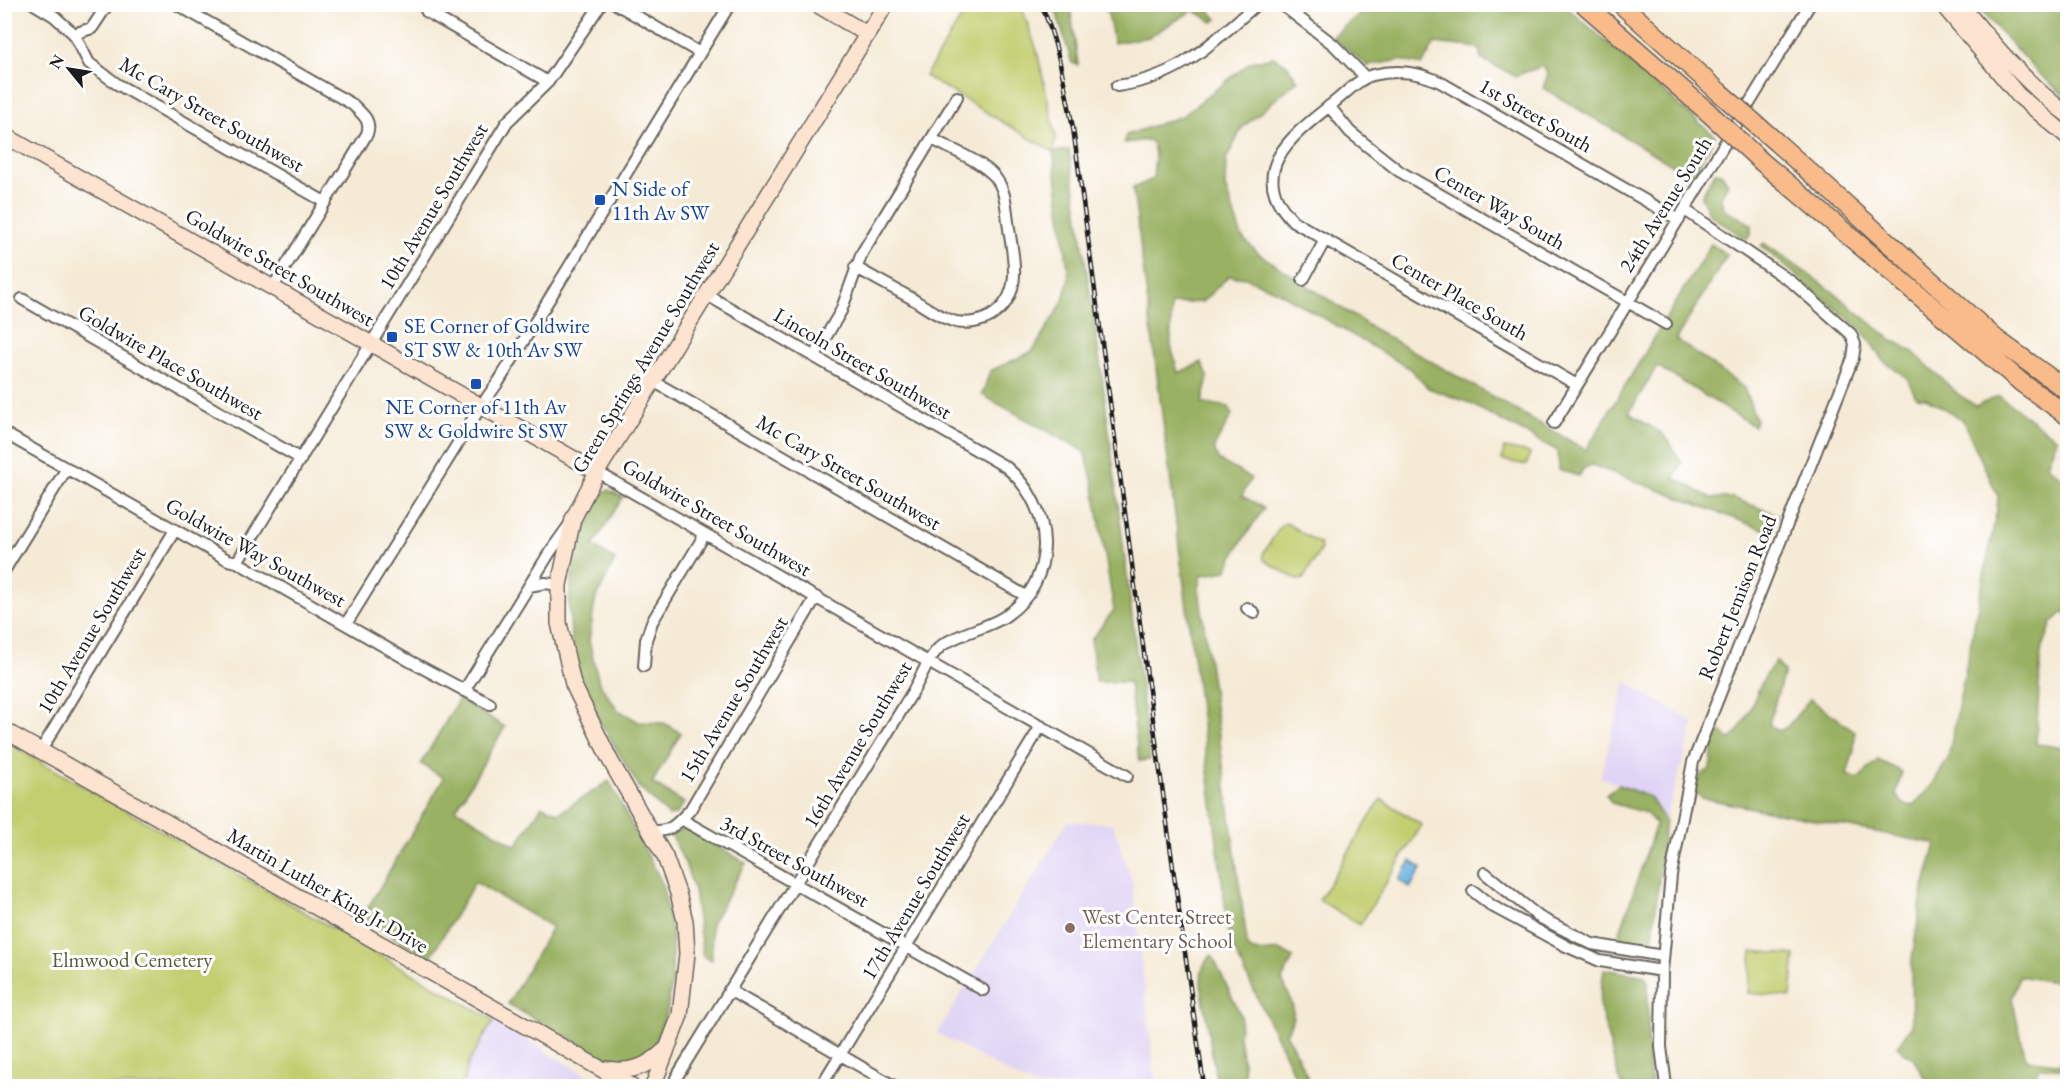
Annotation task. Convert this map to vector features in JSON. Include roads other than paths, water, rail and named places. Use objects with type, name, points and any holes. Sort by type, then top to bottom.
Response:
[{"type":"highway","points":[[1584,4],[1762,162],[2022,383],[2067,416]]},
{"type":"highway","points":[[1621,4],[1996,339],[2067,391]]},
{"type":"main road","points":[[816,4],[867,34]]},
{"type":"main road","name":"Green Springs Avenue Southwest","points":[[653,1086],[680,1015],[687,954],[685,921],[669,866],[610,760],[573,684],[558,622],[559,585],[573,519],[597,472],[886,4]]},
{"type":"main road","points":[[1942,4],[2018,95],[2067,137]]},
{"type":"main road","points":[[1960,4],[2019,72],[2067,115]]},
{"type":"main road","name":"Goldwire Street Southwest","points":[[4,135],[597,472]]},
{"type":"main road","name":"Martin Luther King Jr Drive","points":[[4,730],[631,1086]]},
{"type":"main road","points":[[596,1067],[627,1071],[652,1062],[667,1048]]},
{"type":"street","name":"Mc Cary Street Southwest","points":[[34,4],[54,16],[74,34],[89,63],[117,84],[325,202]]},
{"type":"street","points":[[74,34],[93,28],[108,4]]},
{"type":"street","points":[[176,4],[352,104],[367,118],[369,127],[367,134],[273,287]]},
{"type":"street","points":[[423,4],[427,12],[548,82]]},
{"type":"street","name":"10th Avenue Southwest","points":[[237,562],[507,122],[548,82],[601,4]]},
{"type":"street","points":[[616,4],[700,53]]},
{"type":"street","points":[[345,624],[481,405],[499,381],[730,4]]},
{"type":"street","points":[[1117,86],[1152,80],[1180,66],[1257,4]]},
{"type":"street","points":[[1281,4],[1334,45],[1365,77]]},
{"type":"street","name":"24th Avenue South","points":[[1554,423],[1810,4]]},
{"type":"street","name":"1st Street South","points":[[1365,77],[1380,73],[1405,72],[1430,77],[1679,220]]},
{"type":"street","name":"Center Place South","points":[[1365,77],[1289,140],[1277,158],[1273,178],[1276,195],[1286,213],[1301,227],[1576,385]]},
{"type":"street","points":[[814,357],[847,299],[855,267],[872,236],[957,97]]},
{"type":"street","name":"Center Way South","points":[[1329,106],[1360,142],[1399,171],[1666,324]]},
{"type":"street","points":[[855,267],[956,322],[970,323],[985,319],[998,311],[1008,299],[1014,284],[1015,269],[1006,202],[1002,190],[994,176],[984,168],[932,139]]},
{"type":"street","name":"Robert Jemison Road","points":[[1666,1086],[1661,1047],[1663,956],[1671,875],[1693,762],[1853,358],[1855,344],[1851,334],[1793,283],[1685,210]]},
{"type":"street","points":[[1303,280],[1325,240]]},
{"type":"street","name":"Lincoln Street Southwest","points":[[707,295],[1000,464]]},
{"type":"street","name":"Goldwire Place Southwest","points":[[22,299],[301,459]]},
{"type":"street","name":"Mc Cary Street Southwest","points":[[653,381],[1026,596]]},
{"type":"street","name":"Goldwire Way Southwest","points":[[4,433],[175,531],[228,560],[237,562],[490,704]]},
{"type":"street","name":"16th Avenue Southwest","points":[[676,1078],[933,654],[943,644],[1003,617],[1026,596],[1040,570],[1044,555],[1044,529],[1038,507],[1028,489],[1000,464]]},
{"type":"street","points":[[4,571],[67,468]]},
{"type":"street","name":"Goldwire Street Southwest","points":[[597,472],[1127,776]]},
{"type":"street","name":"Green Springs Avenue Southwest","points":[[464,691],[573,519]]},
{"type":"street","name":"10th Avenue Southwest","points":[[41,750],[175,531]]},
{"type":"street","points":[[644,666],[646,640],[652,622],[705,534]]},
{"type":"street","points":[[529,586],[545,583],[559,585]]},
{"type":"street","name":"15th Avenue Southwest","points":[[681,819],[690,810],[816,597]]},
{"type":"street","name":"17th Avenue Southwest","points":[[821,1086],[1041,726]]},
{"type":"street","points":[[651,831],[662,832],[672,828],[681,819]]},
{"type":"street","name":"3rd Street Southwest","points":[[681,819],[983,990]]},
{"type":"street","points":[[1485,873],[1539,917],[1592,944],[1663,956]]},
{"type":"street","points":[[1473,891],[1492,906],[1591,957],[1662,971]]},
{"type":"street","points":[[729,990],[894,1086]]},
{"type":"water","points":[[1411,861],[1422,868],[1410,888],[1399,880]]},
{"type":"railway","points":[[1041,4],[1056,50],[1073,128],[1204,1086]]},
{"type":"place","name":"N Side of 11th Av SW","points":[[600,200]]},
{"type":"place","name":"SE Corner of Goldwire ST SW & 10th Av SW","points":[[392,337]]},
{"type":"place","name":"NE Corner of 11th Av SW & Goldwire St SW","points":[[476,384]]},
{"type":"place","name":"West Center Street Elementary School","points":[[1070,928]]},
{"type":"park label","name":"Elmwood Cemetery","points":[[132,959]]}]
